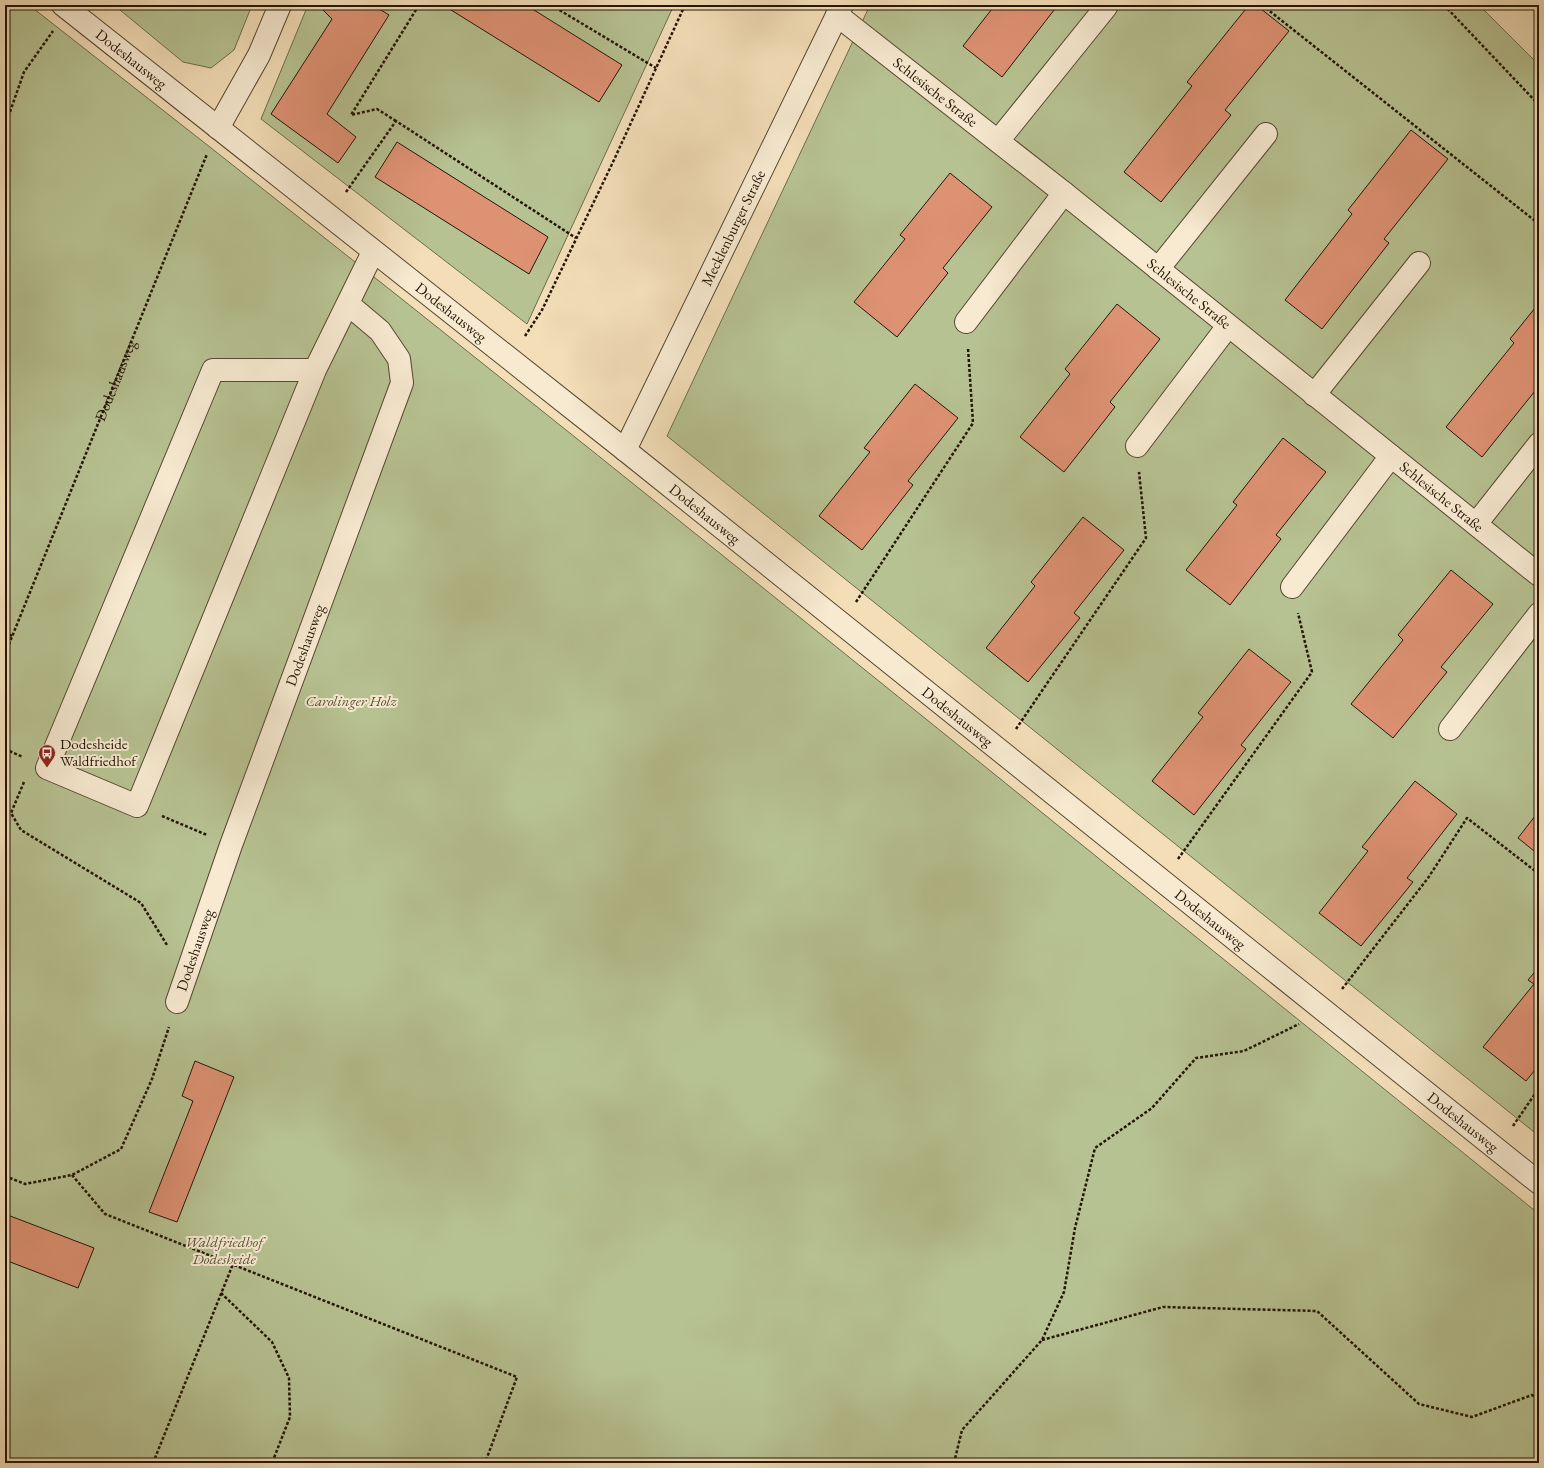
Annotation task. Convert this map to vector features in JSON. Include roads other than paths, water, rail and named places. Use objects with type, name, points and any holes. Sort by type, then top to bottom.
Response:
[{"type":"street","points":[[218,128],[259,55],[280,5]]},
{"type":"street","name":"Dodeshausweg","points":[[66,7],[625,450],[1539,1183]]},
{"type":"street","points":[[998,141],[1106,7]]},
{"type":"street","name":"Schlesische Straße","points":[[839,10],[998,141],[1539,575]]},
{"type":"street","name":"Mecklenburger Straße","points":[[625,450],[839,10]]},
{"type":"street","points":[[1158,269],[1266,134]]},
{"type":"street","points":[[966,322],[1064,193]]},
{"type":"street","points":[[315,370],[213,370],[47,768],[137,806],[315,370],[374,252]]},
{"type":"street","points":[[1314,395],[1419,263]]},
{"type":"street","name":"Dodeshausweg","points":[[177,1002],[230,845],[402,383],[399,359],[380,331],[348,304]]},
{"type":"street","points":[[1137,446],[1228,326]]},
{"type":"street","points":[[1476,524],[1539,444]]},
{"type":"street","points":[[1292,588],[1391,456]]},
{"type":"street","points":[[1450,729],[1539,614]]},
{"type":"place","name":"Dodesheide Waldfriedhof","points":[[47,768]]},
{"type":"park label","name":"Carolinger Holz","points":[[351,701]]},
{"type":"park label","name":"Waldfriedhof Dodesheide","points":[[224,1250]]}]
